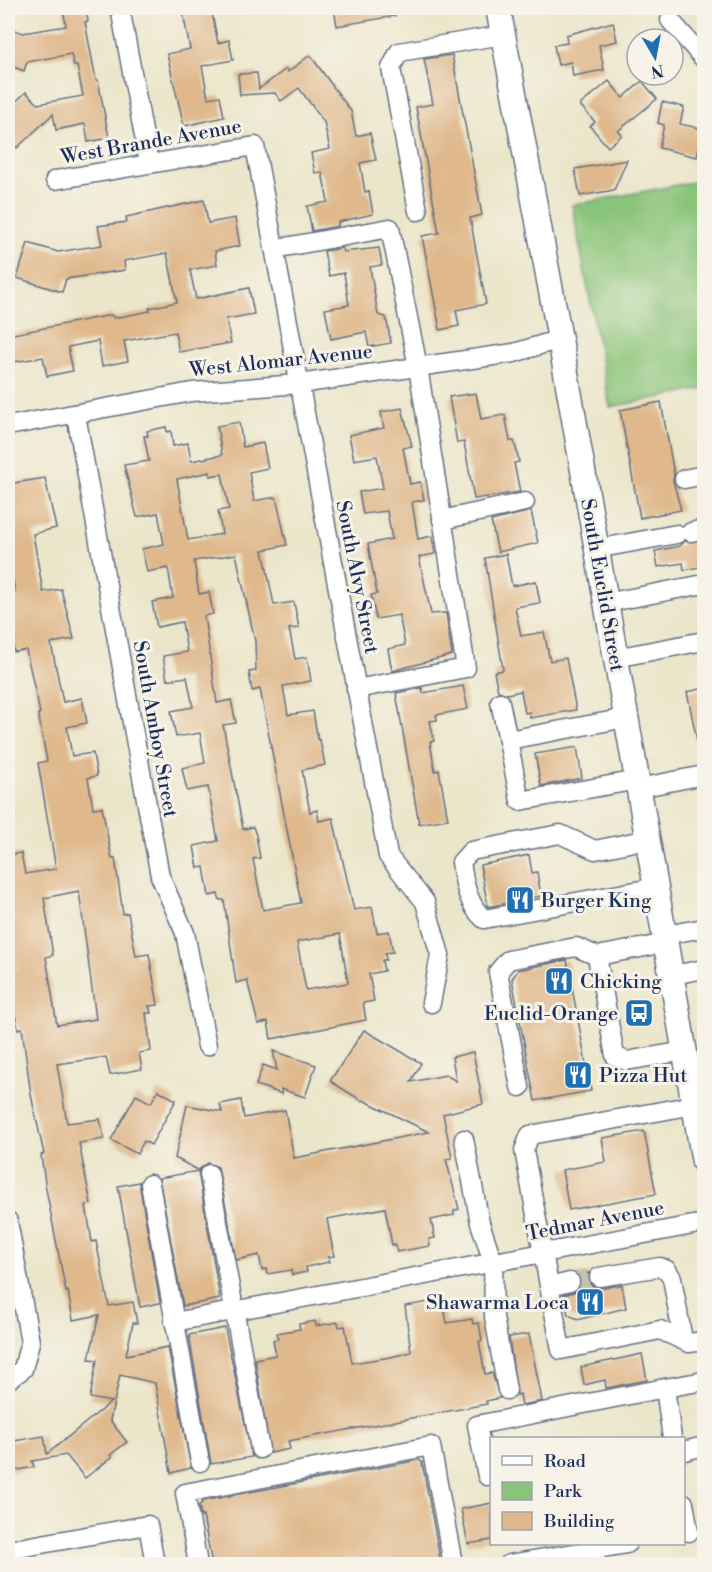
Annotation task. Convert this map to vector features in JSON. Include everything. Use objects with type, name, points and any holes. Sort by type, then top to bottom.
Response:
[{"type":"main road","name":"South Euclid Street","points":[[498,8],[560,339],[705,1162]]},
{"type":"street","points":[[120,8],[149,163]]},
{"type":"street","points":[[670,20],[705,59]]},
{"type":"street","points":[[418,211],[391,68],[399,52],[503,35]]},
{"type":"street","name":"West Brande Avenue","points":[[55,180],[255,146]]},
{"type":"street","name":"South Alvy Street","points":[[255,146],[388,856],[425,902],[440,955],[431,1003]]},
{"type":"street","points":[[274,249],[390,228],[418,367],[466,668],[356,689]]},
{"type":"street","name":"West Alomar Avenue","points":[[8,426],[192,392],[299,384],[514,353],[560,339]]},
{"type":"street","name":"South Amboy Street","points":[[76,415],[160,876],[185,933],[207,1046]]},
{"type":"street","points":[[684,479],[705,475]]},
{"type":"street","points":[[442,520],[525,502]]},
{"type":"street","points":[[596,549],[691,532]]},
{"type":"street","points":[[605,603],[705,584]]},
{"type":"street","points":[[615,658],[705,641]]},
{"type":"street","points":[[500,702],[520,801],[705,776]]},
{"type":"street","points":[[508,740],[626,718]]},
{"type":"street","points":[[648,839],[595,850],[560,834],[471,851],[461,862],[464,882],[474,911],[484,919],[657,888]]},
{"type":"street","points":[[520,1087],[498,972],[508,960],[576,947],[597,956],[705,928]]},
{"type":"street","points":[[597,956],[615,1056],[626,1061],[685,1051]]},
{"type":"street","points":[[673,975],[705,969]]},
{"type":"street","points":[[694,1105],[530,1135],[524,1150],[561,1350],[660,1330],[689,1343],[705,1341]]},
{"type":"street","points":[[464,1139],[480,1223],[494,1262],[494,1317],[507,1390]]},
{"type":"street","points":[[209,1174],[260,1449]]},
{"type":"street","points":[[150,1184],[200,1462]]},
{"type":"street","points":[[8,1221],[30,1342],[23,1370],[8,1380]]},
{"type":"street","name":"Tedmar Avenue","points":[[174,1322],[705,1223]]},
{"type":"street","points":[[599,1277],[660,1267],[667,1270],[672,1278],[683,1340]]},
{"type":"street","points":[[549,1287],[570,1282]]},
{"type":"street","points":[[487,1476],[477,1425],[705,1381]]},
{"type":"street","points":[[665,1388],[672,1437]]},
{"type":"street","points":[[198,1564],[185,1493],[431,1446],[453,1564]]},
{"type":"street","points":[[685,1450],[705,1446]]},
{"type":"street","points":[[685,1507],[692,1532]]},
{"type":"street","points":[[8,1550],[148,1525],[155,1564]]},
{"type":"street","points":[[509,1564],[621,1545]]},
{"type":"green space","points":[[704,180],[704,389],[610,407],[572,205]]},
{"type":"building","points":[[63,8],[86,8],[88,21],[85,22],[109,138],[88,142],[85,124],[56,130],[53,114],[17,148],[8,138],[8,109],[26,92],[38,104],[83,96],[77,66],[74,66],[71,54],[27,62],[24,71],[8,65],[8,28],[23,33],[66,26]]},
{"type":"building","points":[[182,8],[211,8],[218,43],[229,40],[233,60],[202,66],[208,98],[220,96],[224,117],[184,126],[167,54],[190,49]]},
{"type":"building","points":[[334,8],[394,8],[395,16],[337,26]]},
{"type":"building","points":[[613,22],[617,41],[599,45],[604,70],[573,76],[571,62],[558,65],[554,45],[567,43],[566,35]]},
{"type":"building","points":[[310,55],[351,111],[356,136],[370,133],[376,160],[360,163],[365,192],[369,191],[373,214],[338,222],[338,226],[312,231],[307,206],[328,202],[322,172],[315,173],[311,153],[330,149],[324,122],[299,88],[281,101],[275,93],[240,95],[238,74],[257,73],[259,89],[286,69],[288,72]]},
{"type":"building","points":[[452,55],[482,215],[470,218],[486,304],[456,310],[459,326],[440,330],[422,236],[439,233],[416,107],[433,104],[424,59]]},
{"type":"building","points":[[609,81],[623,98],[635,87],[647,87],[657,99],[618,131],[622,135],[608,147],[590,126],[595,122],[580,105]]},
{"type":"building","points":[[662,102],[684,107],[680,124],[703,129],[697,157],[659,148],[664,125],[658,123]]},
{"type":"building","points":[[627,160],[614,190],[580,196],[575,169]]},
{"type":"building","points":[[204,200],[208,223],[235,218],[240,246],[215,251],[217,265],[190,270],[196,299],[249,288],[254,314],[226,319],[231,343],[179,352],[175,332],[124,341],[128,361],[102,366],[98,341],[68,347],[73,371],[47,376],[43,357],[8,363],[8,335],[111,315],[114,318],[150,311],[149,308],[177,302],[167,253],[124,261],[125,270],[66,279],[62,292],[17,278],[28,243],[58,252],[102,245],[98,226],[127,222],[126,217]]},
{"type":"building","points":[[342,248],[343,252],[379,248],[382,265],[370,267],[378,315],[386,317],[391,343],[369,347],[366,332],[331,339],[325,309],[349,305],[344,273],[329,276],[324,251]]},
{"type":"building","points":[[476,393],[481,419],[505,415],[510,441],[514,441],[519,462],[514,463],[520,492],[474,499],[464,442],[457,443],[449,397]]},
{"type":"building","points":[[661,402],[674,474],[673,481],[681,510],[640,518],[620,410]]},
{"type":"building","points":[[402,408],[412,446],[403,448],[410,484],[420,482],[424,500],[412,502],[418,539],[432,536],[435,554],[419,557],[431,614],[446,613],[452,655],[392,671],[388,649],[405,645],[399,615],[376,619],[371,595],[377,594],[368,544],[392,539],[387,511],[363,514],[359,492],[383,488],[377,456],[354,460],[349,435],[384,428],[381,412]]},
{"type":"building","points":[[239,422],[243,447],[263,443],[268,468],[249,472],[254,501],[276,497],[287,545],[263,550],[274,605],[294,602],[299,628],[289,629],[295,659],[307,657],[311,681],[283,686],[288,715],[313,711],[325,765],[302,770],[310,812],[317,810],[319,821],[333,818],[354,910],[372,907],[377,933],[389,931],[393,952],[385,953],[386,960],[382,960],[384,971],[369,974],[374,1001],[363,1003],[366,1020],[271,1039],[268,1022],[258,1024],[247,980],[236,983],[224,900],[220,900],[218,894],[209,896],[204,867],[198,868],[194,846],[218,841],[208,787],[187,791],[182,768],[205,763],[200,733],[176,737],[171,711],[193,707],[187,677],[167,680],[163,656],[187,652],[182,622],[157,627],[152,602],[173,598],[168,568],[147,572],[142,549],[164,544],[158,513],[137,517],[124,465],[149,461],[144,436],[148,436],[147,431],[166,427],[167,432],[171,431],[173,446],[188,443],[191,461],[222,455],[217,426]],"holes":[[[210,472],[210,476],[222,474],[229,509],[218,511],[222,534],[188,540],[177,479]],[[236,554],[255,641],[256,671],[249,672],[252,691],[260,689],[301,903],[263,910],[253,859],[260,858],[256,835],[253,827],[243,829],[223,725],[236,723],[231,700],[217,703],[204,616],[213,614],[209,592],[199,594],[194,561]],[[340,934],[348,983],[306,990],[297,942]]]},
{"type":"building","points":[[45,478],[56,528],[33,534],[43,592],[61,589],[74,639],[51,643],[63,702],[82,698],[87,723],[67,727],[72,756],[93,753],[97,776],[88,778],[93,808],[102,807],[112,859],[115,858],[123,914],[128,913],[136,956],[149,954],[158,1005],[149,1006],[151,1013],[146,1013],[151,1051],[139,1053],[142,1069],[110,1075],[106,1057],[57,1064],[67,1123],[100,1119],[104,1139],[79,1143],[91,1204],[86,1205],[92,1242],[96,1241],[109,1306],[133,1302],[137,1323],[133,1323],[126,1355],[168,1347],[191,1468],[171,1473],[155,1383],[120,1375],[110,1420],[127,1442],[110,1455],[112,1457],[85,1478],[66,1455],[32,1461],[34,1467],[8,1472],[8,1442],[44,1436],[47,1454],[111,1402],[90,1398],[97,1360],[89,1359],[99,1315],[73,1320],[46,1189],[41,1155],[44,1154],[31,1095],[22,1028],[18,1029],[8,977],[8,972],[16,970],[10,934],[8,934],[8,855],[21,853],[25,874],[56,869],[38,763],[47,761],[38,714],[40,713],[26,650],[14,652],[11,633],[16,632],[8,592],[15,591],[8,551],[8,484]],"holes":[[[79,891],[96,1019],[57,1025],[46,957],[53,955],[44,898]]]},
{"type":"building","points":[[531,511],[538,543],[498,552],[491,521]]},
{"type":"building","points":[[705,540],[705,566],[684,570],[683,563],[658,567],[655,551],[680,546],[685,541]]},
{"type":"building","points":[[506,554],[512,586],[536,581],[540,603],[515,607],[521,636],[544,632],[550,661],[566,658],[576,710],[530,718],[529,712],[525,713],[521,691],[507,694],[498,691],[494,672],[503,670],[485,558]]},
{"type":"building","points":[[463,686],[468,709],[436,715],[437,720],[430,721],[434,741],[430,742],[435,771],[439,770],[448,819],[419,824],[396,693],[422,688],[423,693]]},
{"type":"building","points":[[705,688],[705,740],[697,741],[687,692]]},
{"type":"building","points":[[577,747],[582,778],[541,786],[535,754]]},
{"type":"building","points":[[529,855],[532,873],[537,872],[541,896],[488,907],[480,865]]},
{"type":"building","points":[[567,960],[591,1091],[535,1101],[512,979],[518,970]]},
{"type":"building","points":[[364,1030],[421,1063],[411,1082],[446,1075],[456,1081],[452,1057],[473,1052],[483,1104],[443,1114],[452,1158],[446,1159],[459,1209],[454,1211],[454,1215],[431,1220],[435,1238],[429,1239],[430,1246],[397,1252],[395,1244],[392,1245],[385,1208],[327,1219],[334,1256],[328,1257],[329,1262],[306,1267],[307,1272],[292,1275],[291,1270],[267,1274],[266,1269],[262,1270],[259,1255],[236,1260],[218,1167],[208,1163],[198,1170],[175,1158],[187,1105],[222,1112],[220,1104],[241,1100],[244,1118],[285,1110],[294,1158],[429,1132],[362,1101],[330,1081]]},
{"type":"building","points":[[273,1051],[316,1065],[305,1097],[281,1089],[282,1094],[256,1085],[263,1065],[277,1070]]},
{"type":"building","points":[[158,1090],[176,1100],[151,1145],[144,1141],[137,1154],[111,1140],[136,1095],[151,1103]]},
{"type":"building","points":[[644,1131],[656,1194],[569,1210],[562,1170],[606,1162],[602,1138]]},
{"type":"building","points":[[198,1171],[220,1299],[183,1306],[159,1178]]},
{"type":"building","points":[[139,1182],[160,1303],[140,1307],[118,1186]]},
{"type":"building","points":[[589,1273],[590,1284],[596,1288],[622,1285],[626,1308],[577,1320],[568,1315],[564,1295],[577,1291],[581,1286],[577,1274]]},
{"type":"building","points":[[435,1301],[437,1309],[444,1308],[447,1323],[472,1319],[473,1324],[479,1323],[482,1341],[479,1341],[485,1374],[492,1373],[500,1398],[486,1401],[487,1404],[288,1441],[290,1449],[270,1453],[255,1359],[276,1355],[273,1340],[278,1339],[277,1333],[300,1329],[299,1324],[315,1321],[316,1326],[338,1322],[339,1327],[345,1326],[352,1363],[391,1357],[411,1352],[405,1306]]},
{"type":"building","points":[[225,1328],[252,1457],[211,1464],[189,1335]]},
{"type":"building","points":[[529,1334],[542,1401],[522,1405],[520,1394],[517,1395],[509,1337]]},
{"type":"building","points":[[642,1354],[647,1380],[606,1388],[605,1380],[584,1385],[581,1367]]},
{"type":"building","points":[[419,1460],[422,1462],[441,1564],[355,1564],[354,1558],[315,1564],[212,1564],[199,1506],[203,1501]]},
{"type":"building","points":[[490,1503],[490,1540],[468,1544],[461,1509]]},
{"type":"tunnel","points":[[570,1282],[599,1277]]},
{"type":"place","name":"Burger King","points":[[520,900]]},
{"type":"place","name":"Chicking","points":[[559,981]]},
{"type":"place","name":"Euclid-Orange","points":[[639,1013]]},
{"type":"place","name":"Pizza Hut","points":[[578,1075]]},
{"type":"place","name":"Shawarma Loca","points":[[590,1302]]}]
